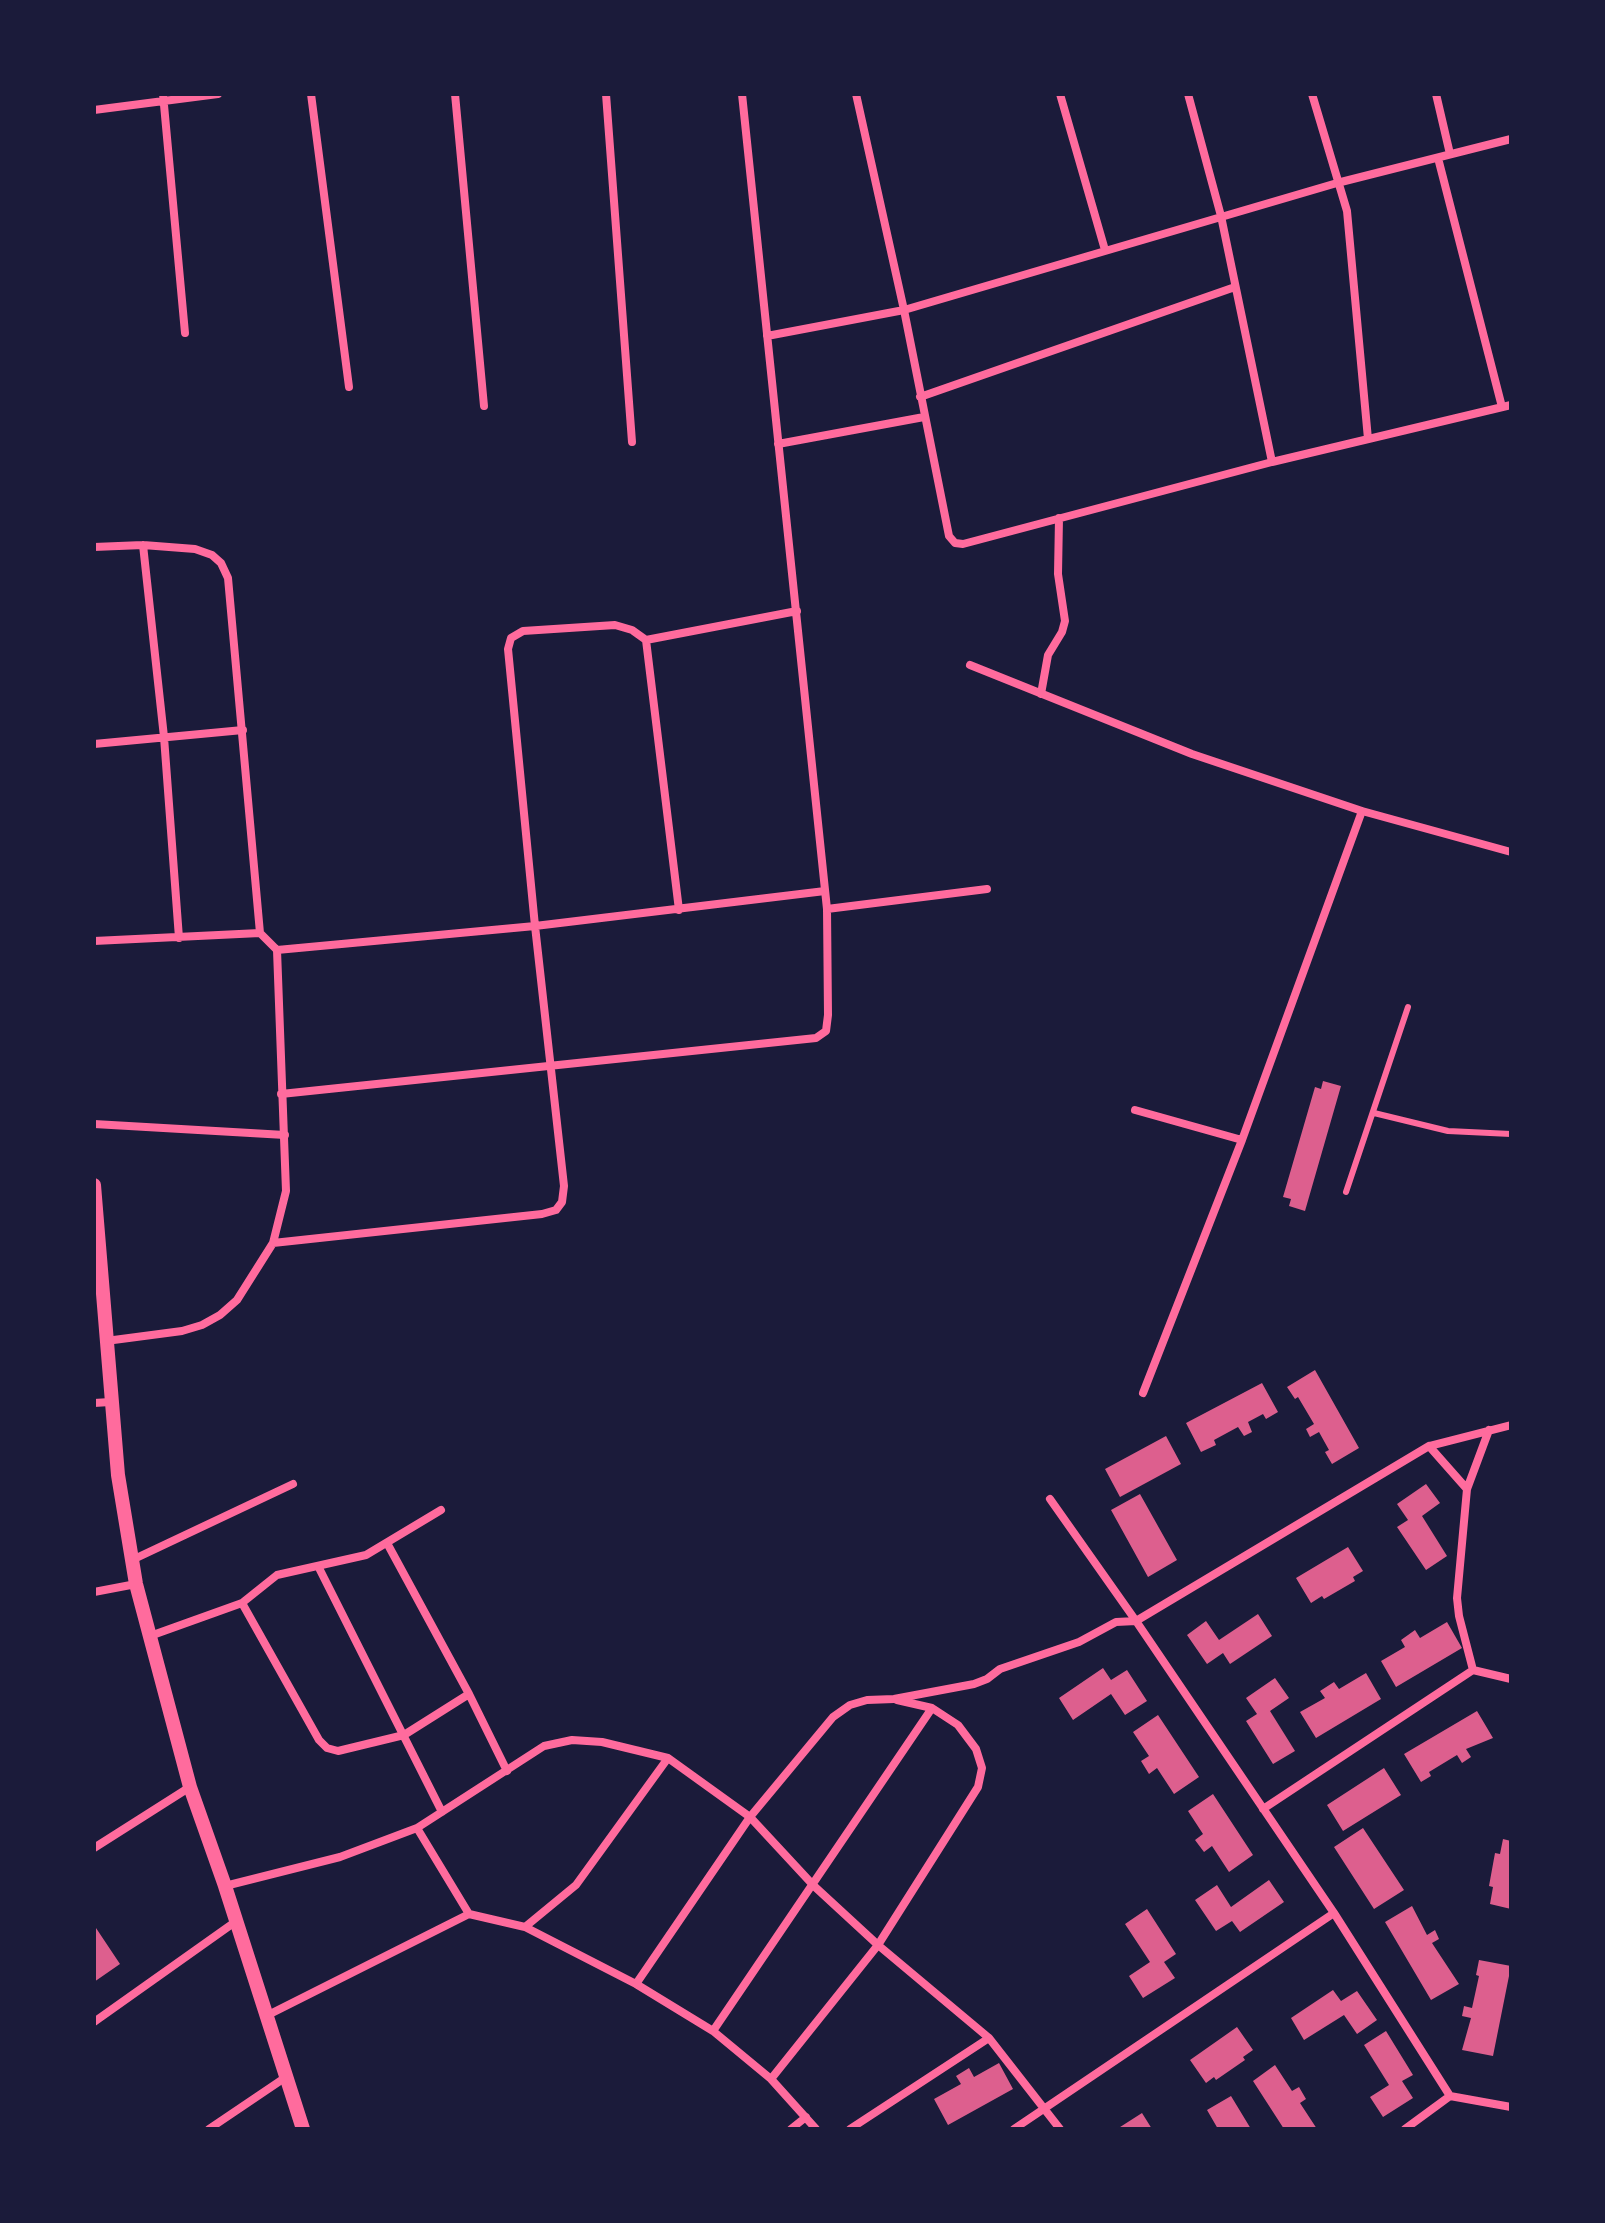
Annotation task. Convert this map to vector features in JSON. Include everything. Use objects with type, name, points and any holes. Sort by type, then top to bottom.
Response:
[{"type":"street","points":[[94,110],[163,97],[218,94]]},
{"type":"street","points":[[311,94],[349,387]]},
{"type":"street","points":[[455,94],[484,406]]},
{"type":"street","points":[[606,94],[632,442]]},
{"type":"street","points":[[281,1094],[816,1038],[826,1031],[827,909],[742,94]]},
{"type":"street","points":[[856,94],[904,310],[949,536],[955,543],[963,544],[1272,462],[1506,406],[1438,158]]},
{"type":"street","points":[[1060,94],[1105,250]]},
{"type":"street","points":[[1188,94],[1221,216],[1272,462]]},
{"type":"street","points":[[1312,94],[1347,211],[1368,439]]},
{"type":"street","points":[[1436,94],[1450,154]]},
{"type":"street","points":[[163,97],[185,333]]},
{"type":"street","points":[[767,336],[904,310],[1337,183],[1511,139]]},
{"type":"street","points":[[920,397],[1235,287]]},
{"type":"street","points":[[778,444],[924,417]]},
{"type":"street","points":[[1041,694],[1048,655],[1065,621],[1058,574],[1059,518]]},
{"type":"street","points":[[143,545],[164,737],[179,938]]},
{"type":"street","points":[[94,547],[143,545],[195,549],[212,555],[221,563],[228,578],[260,933],[277,950],[286,1191],[273,1243],[237,1300],[211,1320],[182,1331],[106,1341]]},
{"type":"street","points":[[273,1243],[542,1214],[556,1210],[562,1202],[564,1186],[508,649],[511,638],[523,631],[615,625],[632,630],[646,640],[797,611]]},
{"type":"street","points":[[646,640],[679,910]]},
{"type":"street","points":[[970,665],[1192,754],[1362,811],[1511,852]]},
{"type":"street","points":[[94,744],[243,730]]},
{"type":"street","points":[[1143,1393],[1242,1140],[1362,811]]},
{"type":"street","points":[[827,909],[987,889]]},
{"type":"street","points":[[277,950],[535,926],[825,891]]},
{"type":"street","points":[[94,941],[260,933]]},
{"type":"street","points":[[1135,1110],[1242,1140]]},
{"type":"street","points":[[94,1124],[285,1135]]},
{"type":"street","points":[[94,1193],[110,1402],[118,1475],[136,1584],[190,1787],[268,2015],[303,2129]]},
{"type":"street","points":[[94,1403],[110,1402]]},
{"type":"street","points":[[636,1984],[750,1817],[833,1717],[850,1705],[974,1684],[1000,1669],[1079,1642],[1116,1622],[1136,1621],[1429,1446],[1511,1425]]},
{"type":"street","points":[[1473,1670],[1457,1598],[1467,1489],[1489,1430]]},
{"type":"street","points":[[1429,1446],[1467,1489]]},
{"type":"street","points":[[132,1560],[293,1484]]},
{"type":"street","points":[[1050,1499],[1334,1913],[1450,2096]]},
{"type":"street","points":[[150,1636],[242,1603],[277,1575],[355,1559],[441,1510]]},
{"type":"street","points":[[387,1543],[507,1771]]},
{"type":"street","points":[[318,1566],[442,1812]]},
{"type":"street","points":[[94,1592],[136,1584]]},
{"type":"street","points":[[242,1603],[319,1740],[327,1748],[338,1751],[404,1735],[469,1694]]},
{"type":"street","points":[[1263,1809],[1473,1670],[1511,1679]]},
{"type":"street","points":[[771,2079],[878,1945],[978,1787],[982,1768],[976,1749],[958,1725],[932,1708],[894,1699]]},
{"type":"street","points":[[713,2031],[932,1708]]},
{"type":"street","points":[[225,1886],[340,1857],[417,1828],[544,1746],[572,1740],[602,1742],[668,1758],[750,1817],[814,1886],[878,1945],[989,2038],[1060,2129]]},
{"type":"street","points":[[525,1927],[576,1885],[668,1758]]},
{"type":"street","points":[[94,1848],[190,1787]]},
{"type":"street","points":[[417,1828],[469,1914]]},
{"type":"street","points":[[1014,2129],[1334,1913]]},
{"type":"street","points":[[268,2015],[469,1914],[525,1927],[636,1984],[713,2031],[771,2079],[816,2129]]},
{"type":"street","points":[[94,2022],[235,1922]]},
{"type":"street","points":[[850,2129],[989,2038]]},
{"type":"street","points":[[209,2129],[286,2077]]},
{"type":"street","points":[[1405,2129],[1450,2096],[1511,2107]]},
{"type":"street","points":[[791,2129],[806,2117]]},
{"type":"lane","points":[[1346,1192],[1408,1007]]},
{"type":"lane","points":[[1374,1113],[1448,1131],[1511,1134]]},
{"type":"building","points":[[1323,1081],[1341,1086],[1305,1211],[1289,1206],[1291,1199],[1283,1197],[1315,1087],[1321,1089]]},
{"type":"building","points":[[1315,1370],[1359,1448],[1332,1464],[1325,1452],[1329,1450],[1319,1432],[1310,1437],[1306,1429],[1314,1424],[1298,1397],[1295,1399],[1287,1387]]},
{"type":"building","points":[[1262,1383],[1278,1412],[1266,1419],[1263,1414],[1248,1422],[1252,1432],[1244,1436],[1238,1427],[1214,1440],[1216,1445],[1201,1452],[1186,1423]]},
{"type":"building","points":[[1166,1436],[1181,1464],[1120,1497],[1105,1469]]},
{"type":"building","points":[[1426,1484],[1440,1503],[1422,1516],[1447,1556],[1426,1570],[1397,1527],[1408,1520],[1397,1504]]},
{"type":"building","points":[[1140,1494],[1177,1560],[1148,1577],[1111,1510]]},
{"type":"building","points":[[1348,1547],[1363,1571],[1353,1577],[1355,1581],[1311,1603],[1296,1578]]},
{"type":"building","points":[[1258,1614],[1272,1636],[1230,1664],[1223,1653],[1207,1664],[1187,1635],[1206,1621],[1219,1640]]},
{"type":"building","points":[[1447,1622],[1462,1648],[1396,1687],[1381,1661],[1405,1647],[1401,1640],[1415,1630],[1420,1638]]},
{"type":"building","points":[[1103,1668],[1111,1680],[1127,1670],[1147,1701],[1125,1715],[1111,1694],[1073,1720],[1059,1698]]},
{"type":"building","points":[[1366,1673],[1381,1699],[1316,1738],[1300,1712],[1325,1698],[1320,1691],[1334,1682],[1339,1689]]},
{"type":"building","points":[[1275,1678],[1289,1698],[1270,1711],[1295,1751],[1273,1764],[1246,1721],[1257,1714],[1246,1698]]},
{"type":"building","points":[[1477,1711],[1493,1738],[1466,1749],[1471,1757],[1462,1763],[1457,1755],[1429,1772],[1431,1776],[1421,1782],[1404,1754]]},
{"type":"building","points":[[1158,1715],[1199,1777],[1174,1794],[1157,1768],[1149,1774],[1141,1761],[1149,1756],[1133,1732]]},
{"type":"building","points":[[1384,1768],[1401,1795],[1343,1831],[1327,1805]]},
{"type":"building","points":[[1213,1794],[1253,1855],[1229,1872],[1212,1846],[1204,1852],[1195,1840],[1203,1834],[1188,1811]]},
{"type":"building","points":[[1363,1828],[1404,1890],[1374,1909],[1334,1847]]},
{"type":"building","points":[[1503,1839],[1511,1841],[1511,1909],[1490,1904],[1493,1887],[1489,1886],[1495,1853],[1500,1854]]},
{"type":"building","points":[[1269,1880],[1284,1902],[1240,1932],[1232,1921],[1216,1931],[1195,1900],[1217,1885],[1231,1907]]},
{"type":"building","points":[[1412,1906],[1427,1935],[1435,1930],[1439,1939],[1432,1943],[1459,1984],[1431,2000],[1385,1922]]},
{"type":"building","points":[[1147,1909],[1176,1954],[1164,1962],[1175,1978],[1143,1998],[1129,1976],[1150,1962],[1125,1924]]},
{"type":"building","points":[[94,1925],[120,1964],[94,1982]]},
{"type":"building","points":[[1479,1960],[1511,1966],[1493,2056],[1462,2050],[1471,2018],[1462,2016],[1464,2006],[1472,2008]]},
{"type":"building","points":[[1333,1990],[1341,2001],[1357,1991],[1377,2020],[1357,2034],[1344,2015],[1304,2040],[1291,2018]]},
{"type":"building","points":[[1237,2027],[1253,2050],[1243,2057],[1245,2060],[1216,2080],[1214,2077],[1206,2083],[1190,2060]]},
{"type":"building","points":[[1386,2031],[1413,2075],[1402,2081],[1413,2098],[1383,2117],[1370,2097],[1389,2085],[1364,2045]]},
{"type":"building","points":[[999,2063],[1013,2089],[948,2125],[934,2099],[961,2084],[956,2076],[969,2068],[974,2077]]},
{"type":"building","points":[[1275,2065],[1292,2091],[1299,2087],[1306,2099],[1300,2103],[1317,2129],[1284,2129],[1253,2081]]},
{"type":"building","points":[[1231,2096],[1251,2129],[1218,2129],[1207,2110]]},
{"type":"building","points":[[1142,2113],[1152,2129],[1117,2129]]}]
